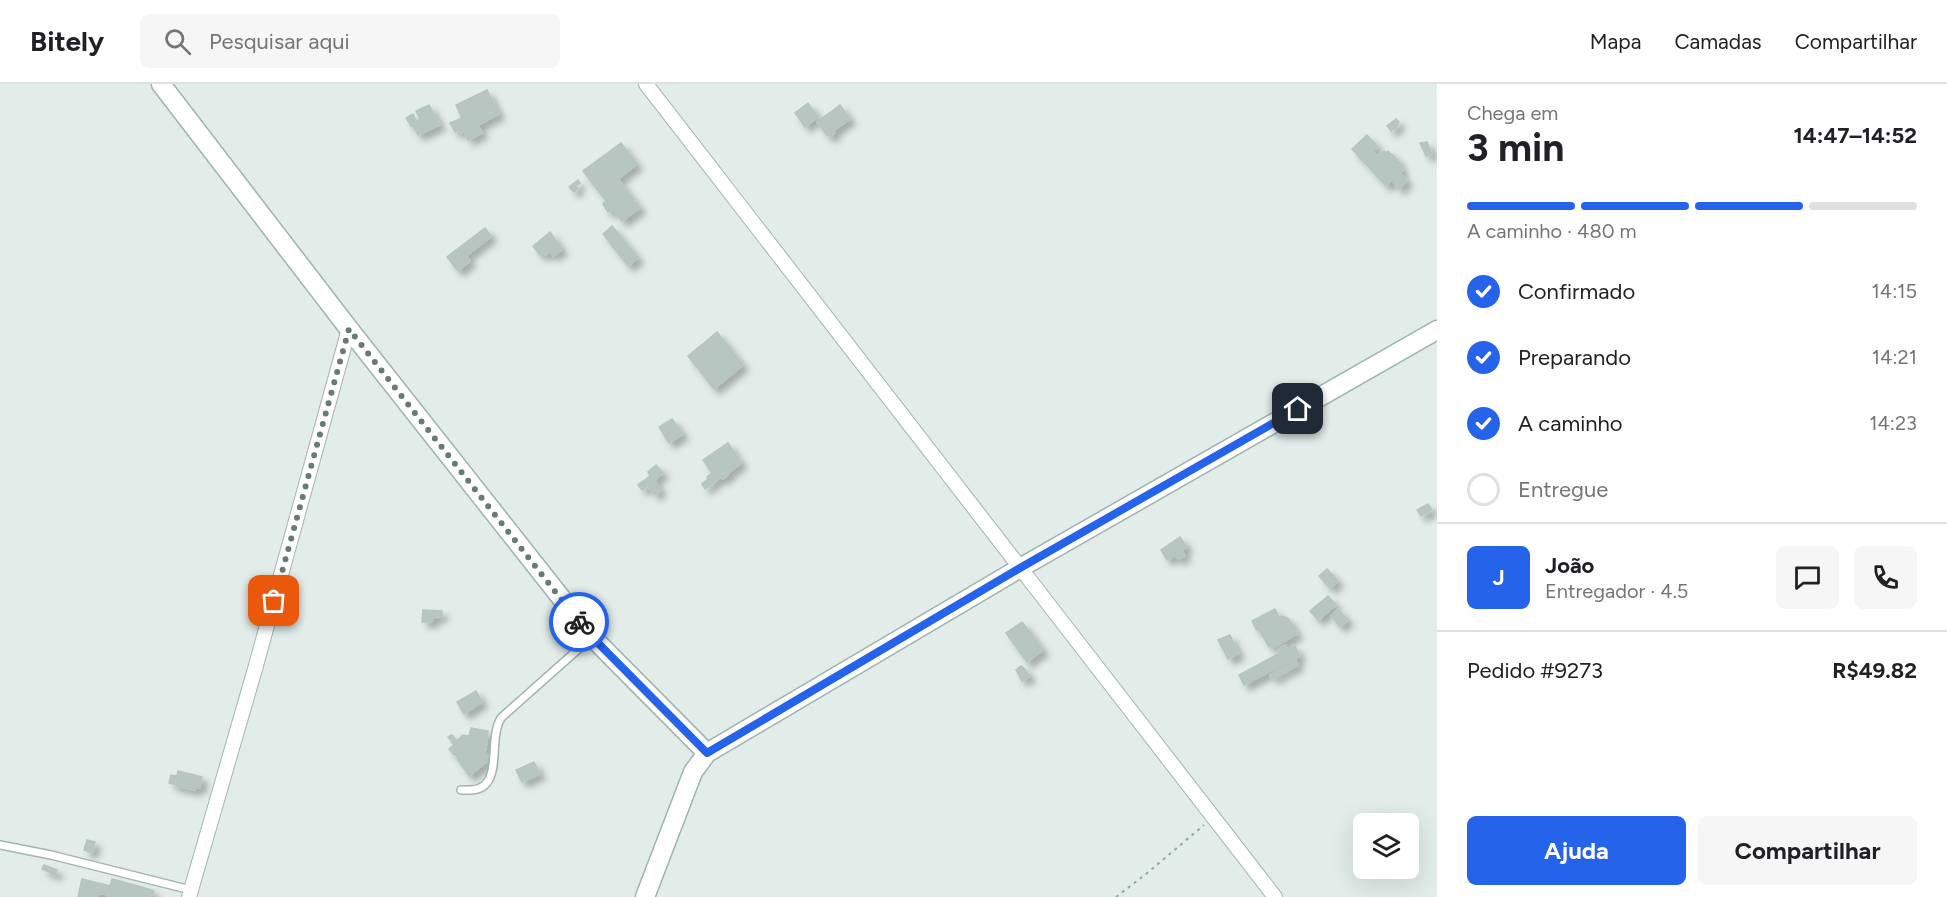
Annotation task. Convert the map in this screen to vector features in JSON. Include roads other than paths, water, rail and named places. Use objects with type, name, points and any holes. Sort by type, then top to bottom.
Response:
[{"type":"street","points":[[161,84],[349,329],[592,637],[707,753]]},
{"type":"street","points":[[646,84],[1275,897]]},
{"type":"street","points":[[190,893],[349,329]]},
{"type":"street","points":[[645,897],[693,772],[707,753],[1020,568],[1437,330]]},
{"type":"lane","points":[[461,790],[479,789],[487,782],[493,767],[496,725],[502,717],[592,637]]},
{"type":"lane","points":[[0,845],[51,855],[190,893]]}]
